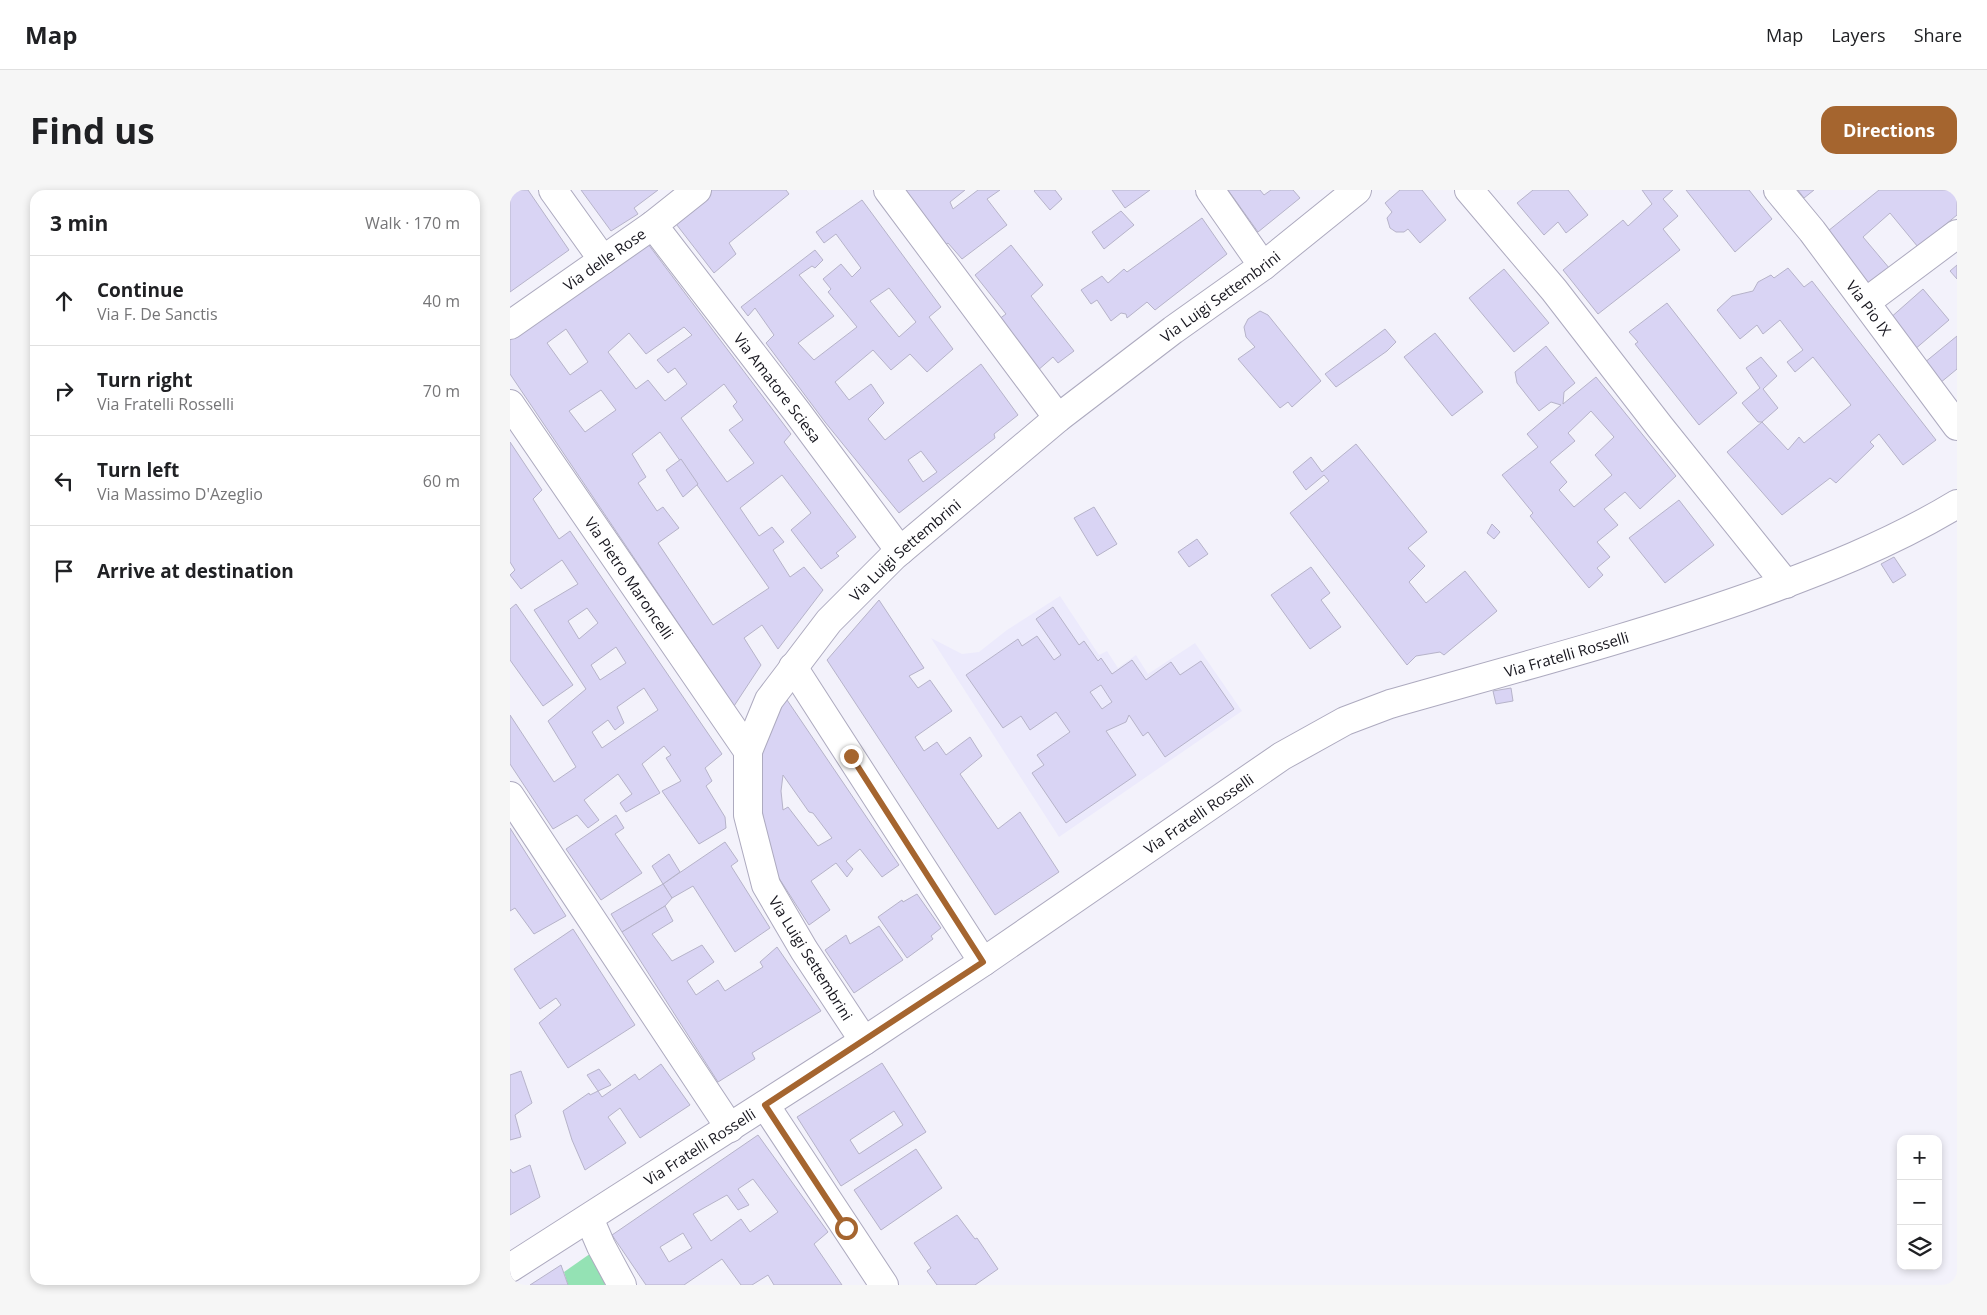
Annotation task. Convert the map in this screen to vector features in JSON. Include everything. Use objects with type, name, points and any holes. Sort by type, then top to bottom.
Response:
[{"type":"street","points":[[553,190],[603,260]]},
{"type":"street","name":"Via delle Rose","points":[[510,325],[653,225],[697,190]]},
{"type":"street","points":[[888,190],[1058,418]]},
{"type":"street","points":[[1210,190],[1262,266]]},
{"type":"street","name":"Via Luigi Settembrini","points":[[864,1041],[804,950],[766,885],[748,815],[748,751],[769,700],[829,621],[900,552],[1058,418],[1173,330],[1262,266],[1357,190]]},
{"type":"street","points":[[1469,190],[1554,290],[1660,427],[1786,584]]},
{"type":"street","name":"Via Pio IX","points":[[1778,190],[1866,302],[1957,426]]},
{"type":"street","name":"Via Amatore Sciesa","points":[[653,225],[797,412],[900,552]]},
{"type":"street","points":[[1866,302],[1957,234]]},
{"type":"street","name":"Via Pietro Maroncelli","points":[[510,404],[748,751]]},
{"type":"street","name":"Via Fratelli Rosselli","points":[[510,1268],[864,1041],[983,962],[1282,756],[1345,721],[1390,704],[1671,624],[1786,584],[1870,551],[1957,504]]},
{"type":"street","points":[[793,667],[983,962]]},
{"type":"street","points":[[510,796],[730,1128]]},
{"type":"street","points":[[765,1105],[884,1285]]},
{"type":"street","points":[[589,1218],[601,1246],[622,1285]]},
{"type":"shaded area","points":[[1060,596],[1099,655],[1107,651],[1118,668],[1136,655],[1148,674],[1195,643],[1242,711],[1059,837],[931,638],[962,654],[979,652],[1007,630]]},
{"type":"green space","points":[[594,1251],[605,1285],[568,1285],[564,1272]]},
{"type":"building","points":[[510,190],[528,190],[569,250],[510,292]]},
{"type":"building","points":[[581,190],[658,190],[634,208],[638,214],[611,231]]},
{"type":"building","points":[[712,190],[786,190],[789,194],[729,243],[736,254],[714,273],[673,220]]},
{"type":"building","points":[[904,190],[965,190],[950,202],[953,209],[978,190],[1000,190],[987,199],[1007,225],[962,259],[948,243],[944,246]]},
{"type":"building","points":[[1035,190],[1055,190],[1062,199],[1050,210]]},
{"type":"building","points":[[1112,190],[1150,190],[1125,208]]},
{"type":"building","points":[[1228,190],[1260,190],[1264,195],[1271,190],[1293,190],[1300,198],[1258,232]]},
{"type":"building","points":[[1400,190],[1422,190],[1446,220],[1420,243],[1408,229],[1404,232],[1396,232],[1390,228],[1387,218],[1392,212],[1385,203]]},
{"type":"building","points":[[1533,190],[1568,190],[1588,215],[1566,233],[1558,222],[1544,235],[1517,203]]},
{"type":"building","points":[[1642,190],[1673,190],[1663,199],[1678,216],[1663,229],[1680,250],[1598,314],[1563,270],[1623,220],[1628,226],[1652,204]]},
{"type":"building","points":[[1686,190],[1749,190],[1772,219],[1735,252]]},
{"type":"building","points":[[1798,190],[1814,190],[1804,198]]},
{"type":"building","points":[[1879,190],[1957,190],[1957,215],[1918,247],[1890,213],[1863,237],[1890,269],[1866,288],[1823,235]]},
{"type":"building","points":[[862,200],[941,307],[929,317],[953,349],[927,372],[910,354],[891,370],[873,350],[835,382],[849,400],[871,384],[884,403],[868,419],[885,440],[981,364],[1018,415],[994,434],[995,438],[899,513],[825,422],[766,343],[774,335],[755,308],[748,316],[741,307],[815,250],[823,260],[815,268],[812,266],[799,275],[834,316],[798,343],[814,360],[857,327],[828,292],[831,289],[823,279],[841,264],[852,277],[861,268],[836,234],[824,243],[816,232]],"holes":[[[889,288],[916,322],[899,337],[870,301]],[[921,451],[937,472],[923,482],[908,460]]]},
{"type":"building","points":[[1121,211],[1134,225],[1104,249],[1092,232]]},
{"type":"building","points":[[1202,218],[1227,254],[1155,310],[1147,302],[1127,318],[1126,314],[1121,313],[1111,321],[1097,300],[1091,304],[1081,290],[1102,276],[1108,283],[1124,269],[1127,272]]},
{"type":"building","points":[[645,240],[791,434],[784,442],[856,537],[836,553],[839,556],[821,569],[791,530],[811,513],[782,475],[740,508],[759,536],[772,527],[784,542],[773,550],[790,577],[804,567],[823,590],[778,649],[762,625],[744,638],[761,665],[734,706],[510,374],[510,334]],"holes":[[[684,327],[692,335],[657,360],[668,373],[675,368],[687,384],[665,401],[648,380],[636,389],[608,352],[629,333],[646,354]],[[566,329],[588,362],[570,375],[547,343]],[[724,384],[737,402],[733,406],[743,420],[729,430],[754,463],[727,482],[681,418]],[[601,390],[616,410],[585,432],[569,411]],[[660,432],[769,588],[713,625],[658,543],[679,528],[663,507],[657,511],[638,483],[646,477],[632,454]]]},
{"type":"building","points":[[1011,245],[1043,285],[1031,296],[1074,351],[1058,363],[1053,357],[1037,371],[995,322],[1006,314],[975,275]]},
{"type":"building","points":[[1957,265],[1957,279],[1950,271]]},
{"type":"building","points":[[1788,268],[1804,287],[1812,281],[1936,440],[1903,465],[1879,434],[1870,442],[1874,446],[1836,483],[1830,478],[1782,515],[1727,452],[1762,422],[1788,450],[1799,437],[1804,443],[1851,405],[1813,357],[1795,372],[1787,362],[1803,350],[1780,320],[1763,334],[1757,325],[1740,339],[1717,310],[1732,296],[1753,291],[1758,282],[1771,275],[1774,278]]},
{"type":"building","points":[[1504,269],[1549,323],[1514,352],[1469,298]]},
{"type":"building","points":[[1923,289],[1949,320],[1914,350],[1889,319]]},
{"type":"building","points":[[1667,303],[1737,393],[1699,425],[1635,344],[1638,342],[1629,332]]},
{"type":"building","points":[[1260,311],[1268,315],[1321,381],[1292,407],[1288,402],[1280,408],[1238,359],[1255,347],[1246,337],[1244,327],[1248,319]]},
{"type":"building","points":[[1385,329],[1396,342],[1387,351],[1336,387],[1325,374]]},
{"type":"building","points":[[1435,333],[1483,392],[1452,416],[1404,357]]},
{"type":"building","points":[[1957,336],[1957,369],[1940,383],[1924,363]]},
{"type":"building","points":[[1546,346],[1575,383],[1564,392],[1563,404],[1596,377],[1676,476],[1640,509],[1625,492],[1604,509],[1618,525],[1597,542],[1610,557],[1597,568],[1603,575],[1589,588],[1530,516],[1533,513],[1502,475],[1538,447],[1527,434],[1561,405],[1551,402],[1539,411],[1517,383],[1515,372]],"holes":[[[1591,411],[1614,437],[1595,455],[1612,475],[1574,507],[1559,490],[1567,482],[1550,462],[1575,441],[1568,433]]]},
{"type":"building","points":[[1761,357],[1777,376],[1763,389],[1778,408],[1762,422],[1758,422],[1742,403],[1760,388],[1746,368]]},
{"type":"building","points":[[510,442],[542,490],[533,499],[559,539],[570,531],[722,754],[705,768],[712,781],[706,786],[725,817],[726,828],[699,844],[662,791],[681,781],[666,758],[671,755],[664,746],[642,764],[660,793],[626,812],[620,803],[632,794],[618,774],[584,800],[599,820],[588,828],[577,815],[553,829],[510,764],[510,715],[554,782],[576,767],[548,721],[586,689],[534,610],[578,584],[562,560],[521,589],[510,575],[515,570],[510,562]],"holes":[[[587,608],[598,623],[579,639],[568,621]],[[616,647],[626,663],[600,680],[591,665]],[[644,688],[658,710],[602,748],[592,732],[608,720],[615,730],[624,723],[617,707]]]},
{"type":"building","points":[[1356,444],[1427,532],[1408,548],[1425,566],[1409,582],[1426,603],[1465,571],[1497,611],[1444,655],[1440,652],[1416,656],[1407,665],[1290,513],[1329,481],[1324,475],[1306,490],[1293,472],[1311,457],[1322,472]]},
{"type":"building","points":[[681,459],[698,484],[683,497],[666,470]]},
{"type":"building","points":[[1679,500],[1714,545],[1665,583],[1629,538]]},
{"type":"building","points":[[1094,507],[1117,544],[1097,556],[1074,518]]},
{"type":"building","points":[[1492,524],[1500,532],[1494,539],[1487,533]]},
{"type":"building","points":[[1197,539],[1208,554],[1189,567],[1178,552]]},
{"type":"building","points":[[1894,557],[1906,575],[1893,583],[1881,564]]},
{"type":"building","points":[[1311,567],[1330,593],[1321,600],[1341,627],[1310,649],[1271,595]]},
{"type":"building","points":[[879,600],[924,668],[909,676],[918,688],[930,680],[952,711],[915,737],[924,751],[937,742],[946,755],[970,737],[982,756],[960,774],[998,829],[1020,812],[1059,872],[995,915],[827,660]]},
{"type":"building","points":[[516,604],[573,685],[543,706],[510,660],[510,609]]},
{"type":"building","points":[[1053,607],[1079,645],[1084,641],[1098,661],[1101,658],[1112,674],[1132,660],[1146,680],[1171,662],[1180,675],[1201,661],[1234,709],[1165,757],[1148,732],[1143,736],[1129,715],[1126,722],[1106,731],[1136,775],[1066,823],[1032,773],[1044,765],[1037,755],[1070,732],[1056,712],[1030,730],[1021,716],[1003,728],[966,675],[1018,639],[1022,646],[1037,636],[1054,660],[1061,655],[1036,619]],"holes":[[[1101,685],[1112,702],[1102,709],[1090,692]]]},
{"type":"building","points":[[1511,688],[1513,701],[1496,704],[1493,691]]},
{"type":"building","points":[[785,697],[899,865],[882,877],[860,849],[846,861],[853,869],[847,877],[836,863],[811,881],[830,910],[809,925],[777,875],[763,822],[760,759],[767,733]],"holes":[[[783,775],[809,812],[813,813],[832,838],[818,846],[788,807],[783,810],[781,791]]]},
{"type":"building","points":[[616,815],[624,828],[615,834],[642,873],[601,900],[566,849]]},
{"type":"building","points":[[510,828],[566,916],[534,934],[515,908],[510,911]]},
{"type":"building","points":[[725,842],[738,861],[731,866],[770,928],[735,952],[693,886],[672,898],[663,884]]},
{"type":"building","points":[[669,854],[680,872],[663,884],[652,866]]},
{"type":"building","points":[[663,884],[672,898],[665,906],[622,932],[611,914]]},
{"type":"building","points":[[917,894],[941,928],[931,936],[933,939],[907,958],[878,917],[902,900],[903,902]]},
{"type":"building","points":[[665,906],[673,921],[652,934],[672,961],[702,945],[714,962],[687,981],[696,995],[718,980],[725,991],[763,967],[760,962],[777,947],[821,1011],[752,1053],[755,1059],[718,1082],[622,932]]},
{"type":"building","points":[[879,926],[903,960],[854,993],[825,950],[846,935],[850,944]]},
{"type":"building","points":[[573,929],[635,1025],[568,1068],[539,1023],[561,1005],[556,998],[540,1009],[514,969]]},
{"type":"building","points":[[882,1063],[926,1132],[841,1186],[797,1117]],"holes":[[[894,1111],[903,1125],[859,1154],[850,1140]]]},
{"type":"building","points":[[661,1064],[690,1105],[640,1138],[620,1108],[608,1117],[626,1143],[585,1170],[572,1140],[563,1111],[589,1093],[590,1095],[598,1091],[602,1097],[635,1074],[639,1080]]},
{"type":"building","points":[[599,1069],[611,1085],[598,1091],[587,1075]]},
{"type":"building","points":[[521,1071],[532,1103],[515,1115],[521,1137],[510,1140],[510,1075]]},
{"type":"building","points":[[758,1135],[828,1232],[814,1244],[842,1285],[774,1285],[768,1275],[752,1285],[741,1285],[722,1259],[684,1285],[646,1285],[612,1235]],"holes":[[[753,1179],[778,1212],[750,1232],[741,1219],[711,1241],[693,1214],[727,1195],[738,1210],[749,1205],[738,1189]],[[683,1233],[692,1248],[669,1262],[660,1247]]]},
{"type":"building","points":[[916,1149],[942,1188],[881,1230],[854,1190]]},
{"type":"building","points":[[530,1165],[540,1197],[510,1215],[510,1169],[513,1173]]},
{"type":"building","points":[[957,1215],[975,1239],[977,1238],[998,1269],[975,1285],[937,1285],[927,1271],[931,1268],[914,1243]]},
{"type":"building","points":[[561,1265],[568,1285],[530,1285]]},
{"type":"route","points":[[846,1228],[765,1105],[983,962],[851,756]]}]
